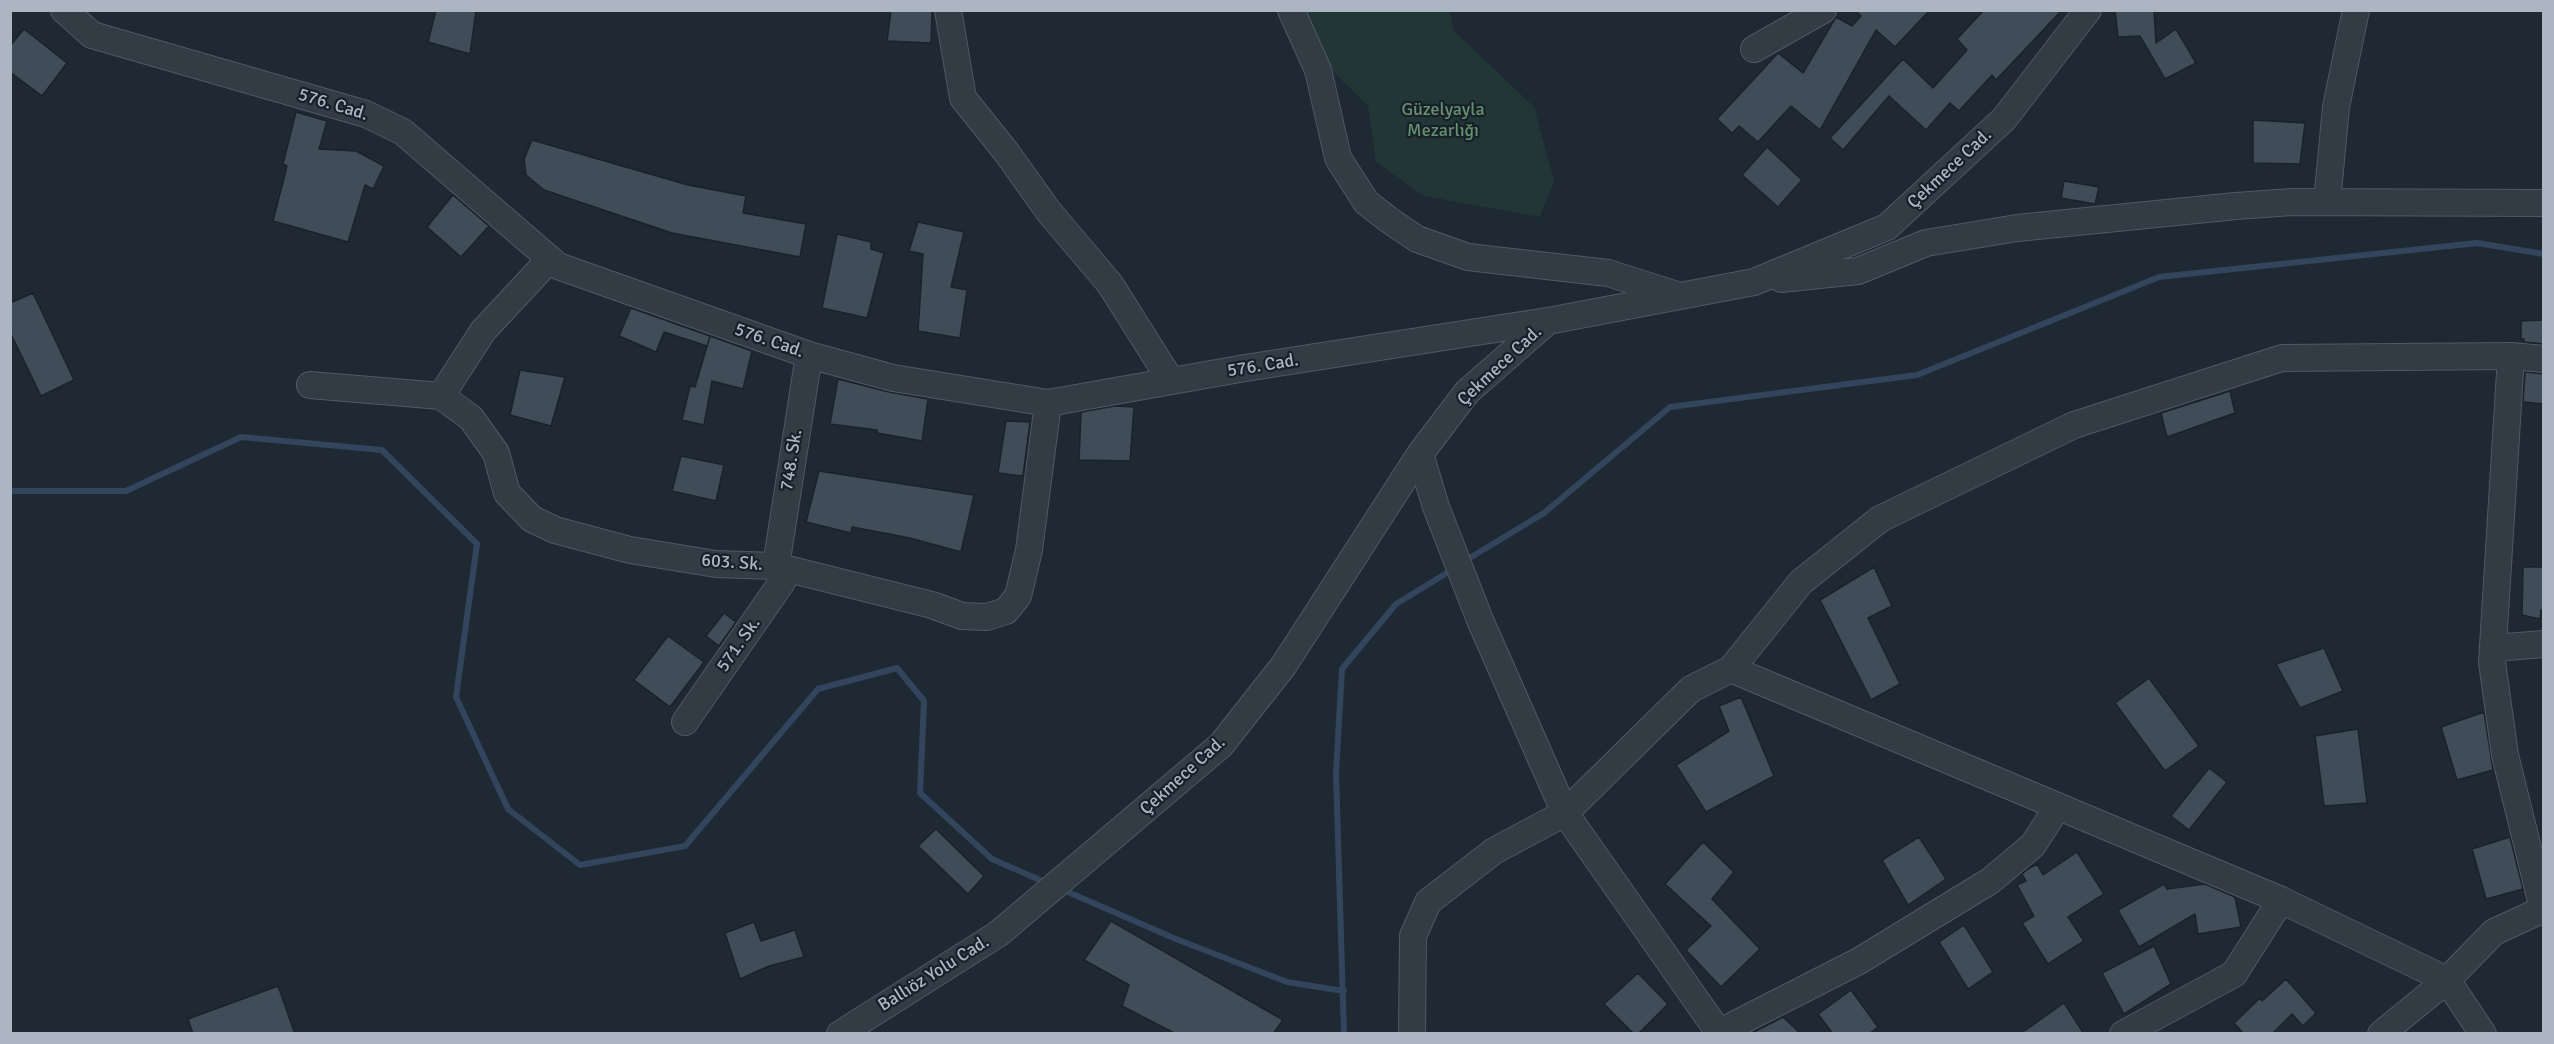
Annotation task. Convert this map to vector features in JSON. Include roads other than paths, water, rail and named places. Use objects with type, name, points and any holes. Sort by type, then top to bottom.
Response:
[{"type":"street","name":"576. Cad.","points":[[64,10],[92,35],[366,114],[403,132],[558,266],[809,355],[893,378],[1048,403],[1171,381],[1548,321]]},
{"type":"street","points":[[948,10],[963,98],[1008,153],[1049,212],[1110,284],[1171,381]]},
{"type":"street","points":[[1291,10],[1318,70],[1338,158],[1366,202],[1389,220],[1417,238],[1468,257],[1608,273],[1677,295]]},
{"type":"street","points":[[1754,49],[1823,10]]},
{"type":"street","name":"Çekmece Cad.","points":[[998,934],[1221,745],[1284,665],[1420,454],[1467,392],[1548,321],[1754,282],[1887,227],[2004,118],[2088,10]]},
{"type":"street","points":[[2326,202],[2336,107],[2356,10]]},
{"type":"street","points":[[1754,282],[1858,272],[1926,243],[2017,228],[2236,206],[2326,202],[2544,203]]},
{"type":"street","points":[[310,385],[441,396],[483,331],[550,259]]},
{"type":"street","name":"748. Sk.","points":[[776,566],[809,355]]},
{"type":"street","points":[[2381,1034],[2447,980],[2494,932],[2543,909],[2505,755],[2492,662],[2511,356]]},
{"type":"street","points":[[1412,1034],[1413,936],[1428,902],[1494,851],[1565,813],[1691,689],[1731,669],[1801,582],[1880,519],[2074,425],[2282,358],[2511,356],[2544,360]]},
{"type":"street","name":"603. Sk.","points":[[441,396],[471,418],[496,453],[507,493],[532,519],[555,530],[630,550],[716,564],[776,566],[932,605],[962,616],[987,617],[1006,611],[1018,596],[1029,550],[1048,403]]},
{"type":"street","points":[[1420,454],[1437,507],[1480,620],[1565,813],[1720,1033],[1860,961],[1990,881],[2032,845],[2058,806]]},
{"type":"street","name":"571. Sk.","points":[[685,722],[782,582],[776,566]]},
{"type":"street","points":[[2493,648],[2544,644]]},
{"type":"street","points":[[1731,669],[2281,900],[2447,980],[2483,1034]]},
{"type":"street","points":[[2123,1034],[2234,974],[2281,900]]},
{"type":"street","name":"Ballıöz Yolu Cad.","points":[[840,1034],[998,934]]},
{"type":"waterway","points":[[1463,562],[1544,513],[1670,407],[1917,375],[2159,277],[2477,243],[2544,254]]},
{"type":"waterway","points":[[10,491],[126,491],[241,437],[382,450],[477,544],[456,697],[508,809],[580,865],[685,846],[818,689],[897,668],[924,701],[920,793],[992,859],[1049,884]]},
{"type":"waterway","points":[[1344,1034],[1336,773],[1342,669],[1396,604],[1455,568]]},
{"type":"waterway","points":[[1061,889],[1176,939],[1287,982],[1344,991]]},
{"type":"park label","name":"Güzelyayla Mezarlığı","points":[[1443,120]]}]
